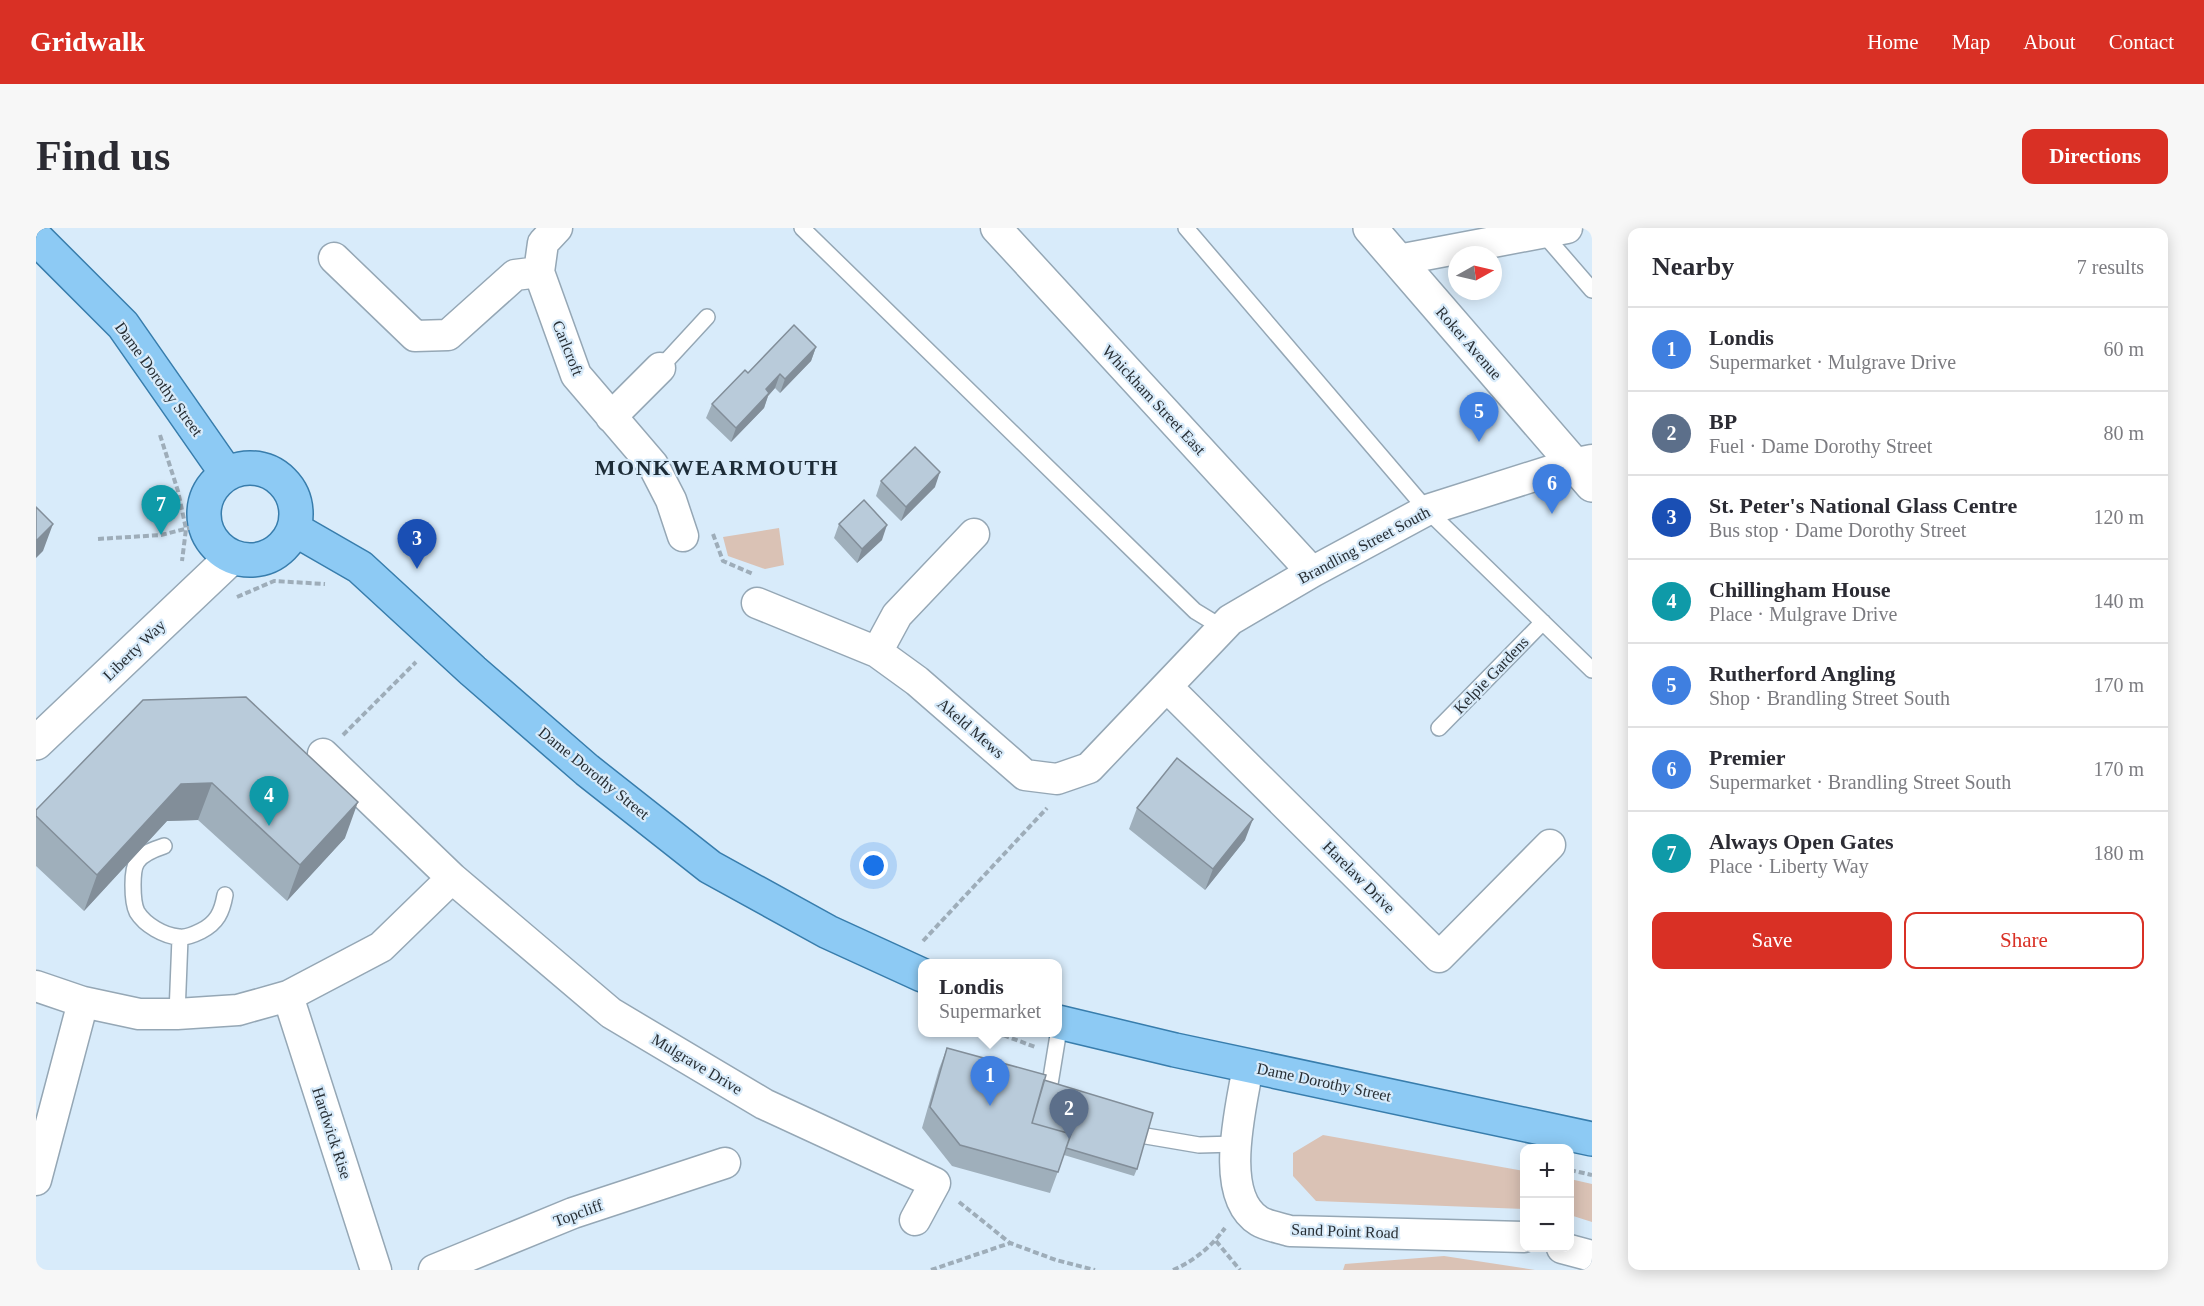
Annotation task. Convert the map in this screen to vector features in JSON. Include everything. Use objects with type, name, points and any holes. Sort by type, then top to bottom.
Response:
[{"type":"main road","name":"Dame Dorothy Street","points":[[36,238],[123,325],[226,474]]},
{"type":"main road","points":[[254,468],[268,471],[279,478],[289,489],[294,502],[296,516],[294,529],[286,543],[276,553],[262,559],[247,560],[232,557],[219,549],[196,527],[208,495],[216,483],[226,474],[241,469],[254,468]]},
{"type":"main road","name":"Dame Dorothy Street","points":[[294,529],[360,567],[473,671],[587,770],[710,867],[828,932],[912,970]]},
{"type":"main road","name":"Dame Dorothy Street","points":[[1062,1023],[1248,1066],[1592,1139]]},
{"type":"street","points":[[334,258],[416,336],[448,334],[515,275],[539,272],[543,243],[557,228]]},
{"type":"street","name":"Whickham Street East","points":[[996,228],[1312,572]]},
{"type":"street","name":"Roker Avenue","points":[[1370,228],[1585,470]]},
{"type":"street","points":[[1398,260],[1550,230]]},
{"type":"street","name":"Carlcroft","points":[[539,272],[576,375],[653,465],[671,500],[683,536]]},
{"type":"street","points":[[611,417],[660,368]]},
{"type":"street","name":"Brandling Street South","points":[[1167,687],[1230,620],[1312,572],[1427,510],[1585,470]]},
{"type":"street","points":[[877,652],[897,615],[974,534]]},
{"type":"street","name":"Liberty Way","points":[[36,743],[232,557]]},
{"type":"street","name":"Akeld Mews","points":[[758,603],[877,652],[917,681],[1025,775],[1056,779],[1089,768],[1167,687]]},
{"type":"street","name":"Harelaw Drive","points":[[1167,687],[1439,957],[1550,845]]},
{"type":"street","name":"Mulgrave Drive","points":[[323,754],[452,878],[611,1013],[764,1104],[935,1183]]},
{"type":"street","points":[[36,986],[83,1002],[139,1014],[238,1010],[288,996],[381,947],[452,878]]},
{"type":"street","name":"Hardwick Rise","points":[[288,996],[376,1270]]},
{"type":"street","points":[[36,1180],[83,1002]]},
{"type":"street","points":[[1242,1203],[1235,1176],[1236,1144],[1248,1066]]},
{"type":"street","name":"Topcliff","points":[[434,1270],[573,1213],[725,1163]]},
{"type":"street","points":[[915,1220],[935,1183]]},
{"type":"street","name":"Sand Point Road","points":[[1242,1203],[1259,1221],[1290,1231],[1520,1237]]},
{"type":"street","points":[[1574,1251],[1592,1256]]},
{"type":"lane","points":[[802,228],[1195,611],[1223,628]]},
{"type":"lane","points":[[1186,228],[1427,510],[1592,670]]},
{"type":"lane","points":[[1550,230],[1592,290]]},
{"type":"lane","points":[[660,368],[707,317]]},
{"type":"lane","name":"Kelpie Gardens","points":[[1439,728],[1543,622]]},
{"type":"lane","points":[[164,846],[151,850],[137,862],[133,877],[136,911],[146,923],[180,938],[203,930],[214,922],[222,911],[225,895]]},
{"type":"lane","points":[[177,1014],[180,938]]},
{"type":"lane","points":[[1049,1090],[1057,1037]]},
{"type":"lane","points":[[1146,1136],[1198,1145],[1236,1144]]},
{"type":"path","name":"Dame Dorothy Street","points":[[160,434],[178,490],[196,527],[182,564]]},
{"type":"path","points":[[98,539],[161,536],[196,527]]},
{"type":"path","points":[[683,536],[712,530],[723,561],[768,580],[758,603]]},
{"type":"path","points":[[323,754],[439,639]]},
{"type":"path","points":[[921,959],[1048,807],[1056,779]]},
{"type":"path","points":[[1574,1171],[1592,1175]]},
{"type":"path","points":[[935,1183],[1010,1243],[1056,1260],[1095,1270]]},
{"type":"path","points":[[1173,1270],[1191,1262],[1216,1241],[1242,1203]]},
{"type":"path","points":[[1216,1241],[1240,1270]]},
{"type":"path","points":[[930,1270],[1010,1243]]},
{"type":"shaded area","points":[[779,528],[784,565],[765,569],[728,556],[723,537]]},
{"type":"shaded area","points":[[1323,1135],[1520,1170],[1520,1209],[1316,1201],[1293,1176],[1293,1153]]},
{"type":"shaded area","points":[[1574,1180],[1592,1184],[1592,1222],[1574,1216]]},
{"type":"shaded area","points":[[1444,1256],[1535,1270],[1343,1270],[1345,1264]]},
{"type":"building","points":[[794,325],[816,347],[785,379],[780,374],[766,389],[769,393],[736,428],[712,404],[745,370],[748,373]]},
{"type":"building","points":[[915,447],[940,472],[906,507],[881,481]]},
{"type":"building","points":[[864,500],[887,525],[862,549],[839,524]]},
{"type":"building","points":[[36,507],[53,524],[36,541]]},
{"type":"building","points":[[246,697],[358,802],[300,865],[212,783],[181,784],[97,875],[36,816],[36,810],[143,700]]},
{"type":"building","points":[[1177,758],[1253,819],[1213,869],[1137,808]]},
{"type":"building","points":[[947,1048],[1046,1075],[1032,1123],[1071,1134],[1058,1172],[960,1145],[930,1107]]},
{"type":"building","points":[[1044,1080],[1153,1113],[1137,1169],[1066,1148],[1071,1134],[1032,1123]]},
{"type":"place","name":"Rutherford Angling","points":[[1479,442]]},
{"type":"place","name":"Premier","points":[[1552,514]]},
{"type":"place","name":"Always Open Gates","points":[[161,535]]},
{"type":"place","name":"St. Peter's National Glass Centre","points":[[417,569]]},
{"type":"place","name":"Chillingham House","points":[[269,826]]},
{"type":"place","name":"Londis","points":[[990,1106]]},
{"type":"place","name":"BP","points":[[1069,1139]]},
{"type":"district","name":"MONKWEARMOUTH","points":[[717,467]]}]
